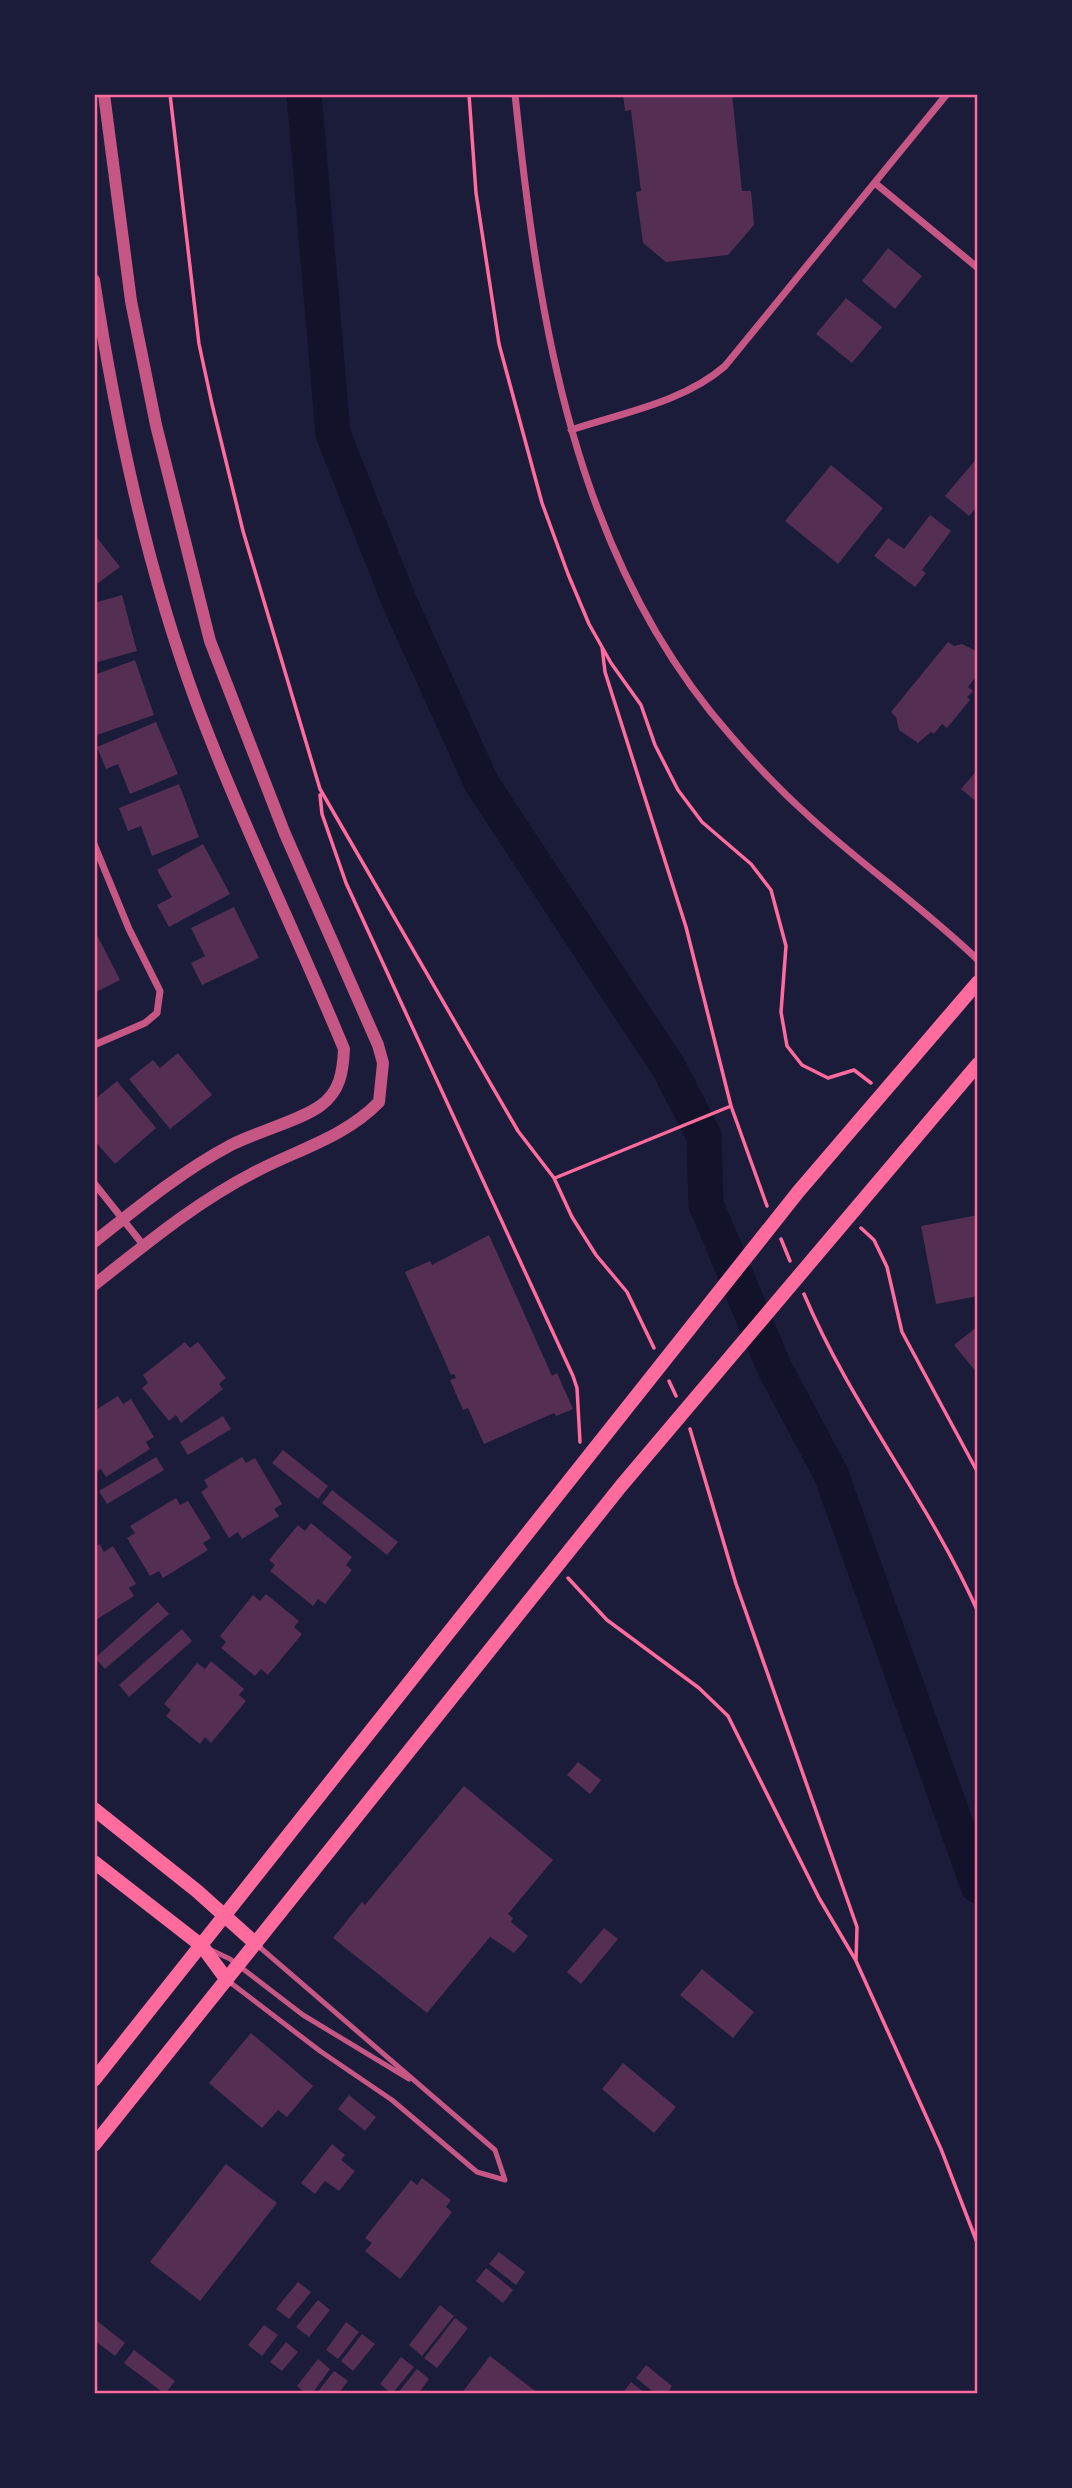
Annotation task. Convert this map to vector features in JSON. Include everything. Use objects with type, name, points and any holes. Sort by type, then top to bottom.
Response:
[{"type":"main road","points":[[94,2080],[226,1917],[798,1192],[978,982]]},
{"type":"main road","points":[[94,2145],[555,1567],[978,1064]]},
{"type":"main road","points":[[94,1809],[256,1944]]},
{"type":"main road","points":[[94,1862],[202,1946],[227,1980]]},
{"type":"street","points":[[94,1285],[195,1208],[253,1172],[351,1127],[379,1102],[383,1063],[378,1045],[285,834],[210,641],[156,425],[131,301],[104,94]]},
{"type":"street","points":[[514,94],[533,256],[570,430],[603,527],[625,575],[666,646],[704,702],[745,751],[812,819],[978,960]]},
{"type":"street","points":[[570,430],[678,395],[714,375],[947,94]]},
{"type":"street","points":[[875,183],[978,268]]},
{"type":"street","points":[[94,280],[133,487],[173,635],[254,848],[344,1049],[344,1072],[336,1090],[320,1107],[232,1144],[177,1178],[94,1242]]},
{"type":"street","points":[[94,844],[129,929],[160,991],[157,1013],[145,1023],[94,1045]]},
{"type":"street","points":[[94,1183],[144,1245]]},
{"type":"lane","points":[[227,1980],[320,2051],[392,2099],[477,2172],[505,2180],[495,2150],[256,1944]]},
{"type":"lane","points":[[202,1946],[220,1952],[303,2015],[372,2059],[421,2085]]},
{"type":"path","points":[[170,94],[199,344],[209,392],[243,531],[320,789],[322,814],[346,883],[573,1376],[577,1388],[578,1433],[586,1458]]},
{"type":"path","points":[[469,94],[476,193],[499,344],[542,503],[568,575],[601,645],[641,705],[655,745],[690,808],[751,864],[771,890],[786,946],[781,1012],[787,1046],[802,1065],[813,1072],[828,1077],[854,1070],[882,1093]]},
{"type":"path","points":[[601,645],[605,672],[686,928],[731,1106],[770,1213]]},
{"type":"path","points":[[320,789],[518,1131],[554,1178],[581,1232],[626,1293],[656,1352]]},
{"type":"path","points":[[554,1178],[731,1106]]},
{"type":"path","points":[[849,1217],[874,1240],[893,1287],[902,1332],[978,1474]]},
{"type":"path","points":[[780,1238],[790,1262]]},
{"type":"path","points":[[801,1287],[838,1365],[941,1536],[978,1612]]},
{"type":"path","points":[[666,1375],[677,1398]]},
{"type":"path","points":[[687,1421],[697,1444],[736,1584],[858,1927],[856,1961]]},
{"type":"path","points":[[555,1567],[579,1587],[607,1620],[699,1688],[728,1716],[819,1898],[856,1961],[942,2149],[978,2245]]},
{"type":"building","points":[[623,94],[732,94],[742,191],[751,191],[754,225],[728,255],[666,262],[643,243],[636,192],[641,191],[631,110],[625,111]]},
{"type":"building","points":[[888,248],[922,276],[895,309],[862,281]]},
{"type":"building","points":[[846,298],[882,327],[852,363],[816,334]]},
{"type":"building","points":[[978,457],[978,505],[969,516],[945,496]]},
{"type":"building","points":[[831,465],[883,508],[838,564],[785,521]]},
{"type":"building","points":[[930,515],[951,531],[922,570],[926,573],[915,587],[874,556],[888,538],[904,549]]},
{"type":"building","points":[[94,534],[120,567],[94,586]]},
{"type":"building","points":[[122,595],[137,651],[94,663],[94,603]]},
{"type":"building","points":[[948,642],[954,646],[962,644],[978,652],[978,674],[968,687],[973,691],[967,697],[970,700],[947,728],[942,724],[934,734],[931,732],[918,743],[899,730],[896,717],[891,712]]},
{"type":"building","points":[[135,660],[154,715],[94,736],[94,710],[97,709],[94,675]]},
{"type":"building","points":[[156,722],[178,774],[130,794],[118,764],[106,769],[97,747]]},
{"type":"building","points":[[978,769],[978,803],[961,789]]},
{"type":"building","points":[[179,784],[199,837],[152,856],[141,826],[128,831],[119,808]]},
{"type":"building","points":[[203,844],[230,894],[169,927],[157,905],[172,897],[157,870]]},
{"type":"building","points":[[234,907],[259,958],[202,985],[191,963],[205,956],[191,928]]},
{"type":"building","points":[[94,929],[120,980],[94,993]]},
{"type":"building","points":[[178,1053],[212,1095],[170,1129],[129,1079],[153,1060],[160,1068]]},
{"type":"building","points":[[117,1081],[156,1128],[115,1164],[94,1140],[94,1100]]},
{"type":"building","points":[[978,1215],[978,1296],[936,1304],[921,1226]]},
{"type":"building","points":[[489,1235],[552,1376],[557,1373],[573,1409],[556,1416],[554,1413],[484,1444],[468,1408],[463,1410],[450,1380],[456,1378],[454,1374],[451,1375],[405,1272],[430,1261],[432,1265]]},
{"type":"building","points":[[978,1326],[978,1374],[954,1345]]},
{"type":"building","points":[[185,1342],[190,1348],[198,1342],[226,1378],[219,1384],[223,1389],[181,1423],[176,1415],[169,1421],[142,1388],[148,1383],[143,1375]]},
{"type":"building","points":[[118,1396],[123,1404],[131,1399],[154,1437],[146,1442],[150,1449],[106,1477],[101,1469],[94,1473],[94,1411]]},
{"type":"building","points":[[223,1416],[231,1429],[188,1455],[180,1442]]},
{"type":"building","points":[[283,1450],[328,1486],[318,1499],[272,1463]]},
{"type":"building","points":[[156,1457],[164,1470],[107,1504],[99,1491]]},
{"type":"building","points":[[242,1457],[246,1463],[255,1458],[282,1504],[274,1509],[279,1516],[242,1539],[238,1532],[229,1538],[201,1492],[208,1487],[204,1480]]},
{"type":"building","points":[[332,1490],[398,1542],[387,1555],[322,1503]]},
{"type":"building","points":[[176,1498],[180,1505],[188,1501],[211,1538],[203,1543],[208,1550],[163,1578],[159,1571],[150,1576],[127,1538],[135,1533],[130,1526]]},
{"type":"building","points":[[311,1523],[352,1557],[346,1565],[352,1570],[325,1604],[318,1599],[313,1606],[270,1571],[275,1565],[269,1560],[298,1525],[305,1531]]},
{"type":"building","points":[[100,1544],[104,1552],[113,1546],[136,1584],[129,1588],[134,1596],[94,1621],[94,1548]]},
{"type":"building","points":[[266,1594],[299,1621],[294,1627],[302,1634],[268,1675],[261,1669],[255,1676],[221,1648],[226,1642],[220,1636],[253,1595],[260,1601]]},
{"type":"building","points":[[158,1602],[169,1614],[105,1669],[95,1658]]},
{"type":"building","points":[[182,1629],[192,1641],[129,1697],[119,1685]]},
{"type":"building","points":[[211,1661],[244,1689],[239,1695],[246,1701],[211,1743],[205,1737],[200,1744],[166,1716],[171,1710],[164,1704],[197,1663],[205,1669]]},
{"type":"building","points":[[578,1762],[601,1780],[590,1794],[567,1775]]},
{"type":"building","points":[[464,1786],[553,1860],[508,1914],[513,1918],[511,1922],[528,1936],[514,1953],[490,1937],[427,2013],[333,1938],[362,1902],[365,1905]]},
{"type":"building","points":[[604,1928],[618,1939],[581,1984],[567,1972]]},
{"type":"building","points":[[702,1969],[754,2012],[733,2038],[680,1995]]},
{"type":"building","points":[[251,2033],[313,2086],[287,2117],[278,2110],[262,2128],[209,2083]]},
{"type":"building","points":[[623,2063],[676,2107],[654,2133],[602,2089]]},
{"type":"building","points":[[349,2095],[376,2117],[365,2131],[338,2109]]},
{"type":"building","points":[[332,2144],[345,2155],[341,2160],[355,2171],[339,2191],[325,2181],[315,2194],[301,2183]]},
{"type":"building","points":[[226,2164],[277,2203],[200,2301],[150,2262]]},
{"type":"building","points":[[422,2178],[451,2200],[446,2207],[452,2212],[400,2279],[365,2251],[372,2243],[365,2238],[411,2180],[417,2185]]},
{"type":"building","points":[[499,2252],[525,2272],[516,2285],[489,2264]]},
{"type":"building","points":[[486,2268],[513,2290],[503,2303],[476,2281]]},
{"type":"building","points":[[298,2282],[311,2292],[289,2319],[276,2309]]},
{"type":"building","points":[[318,2300],[330,2310],[309,2337],[296,2327]]},
{"type":"building","points":[[440,2305],[454,2316],[422,2356],[409,2345]]},
{"type":"building","points":[[455,2318],[468,2328],[437,2368],[424,2358]]},
{"type":"building","points":[[97,2321],[125,2343],[115,2356],[94,2340]]},
{"type":"building","points":[[346,2322],[359,2332],[338,2359],[326,2350]]},
{"type":"building","points":[[264,2325],[278,2335],[262,2356],[248,2345]]},
{"type":"building","points":[[362,2334],[375,2344],[353,2371],[341,2361]]},
{"type":"building","points":[[286,2342],[298,2352],[282,2371],[270,2362]]},
{"type":"building","points":[[134,2350],[175,2381],[165,2394],[124,2363]]},
{"type":"building","points":[[490,2356],[539,2394],[461,2394]]},
{"type":"building","points":[[401,2357],[414,2367],[392,2394],[380,2384]]},
{"type":"building","points":[[318,2359],[330,2369],[312,2394],[306,2394],[297,2386]]},
{"type":"building","points":[[646,2365],[672,2386],[667,2394],[656,2394],[636,2378]]},
{"type":"building","points":[[417,2369],[429,2379],[418,2394],[397,2394]]},
{"type":"building","points":[[334,2371],[348,2381],[338,2394],[316,2394]]},
{"type":"building","points":[[631,2382],[646,2394],[622,2394]]},
{"type":"waterway","points":[[304,94],[333,434],[400,603],[482,784],[669,1068],[704,1136],[706,1204],[774,1367],[831,1474],[978,1886]]}]
